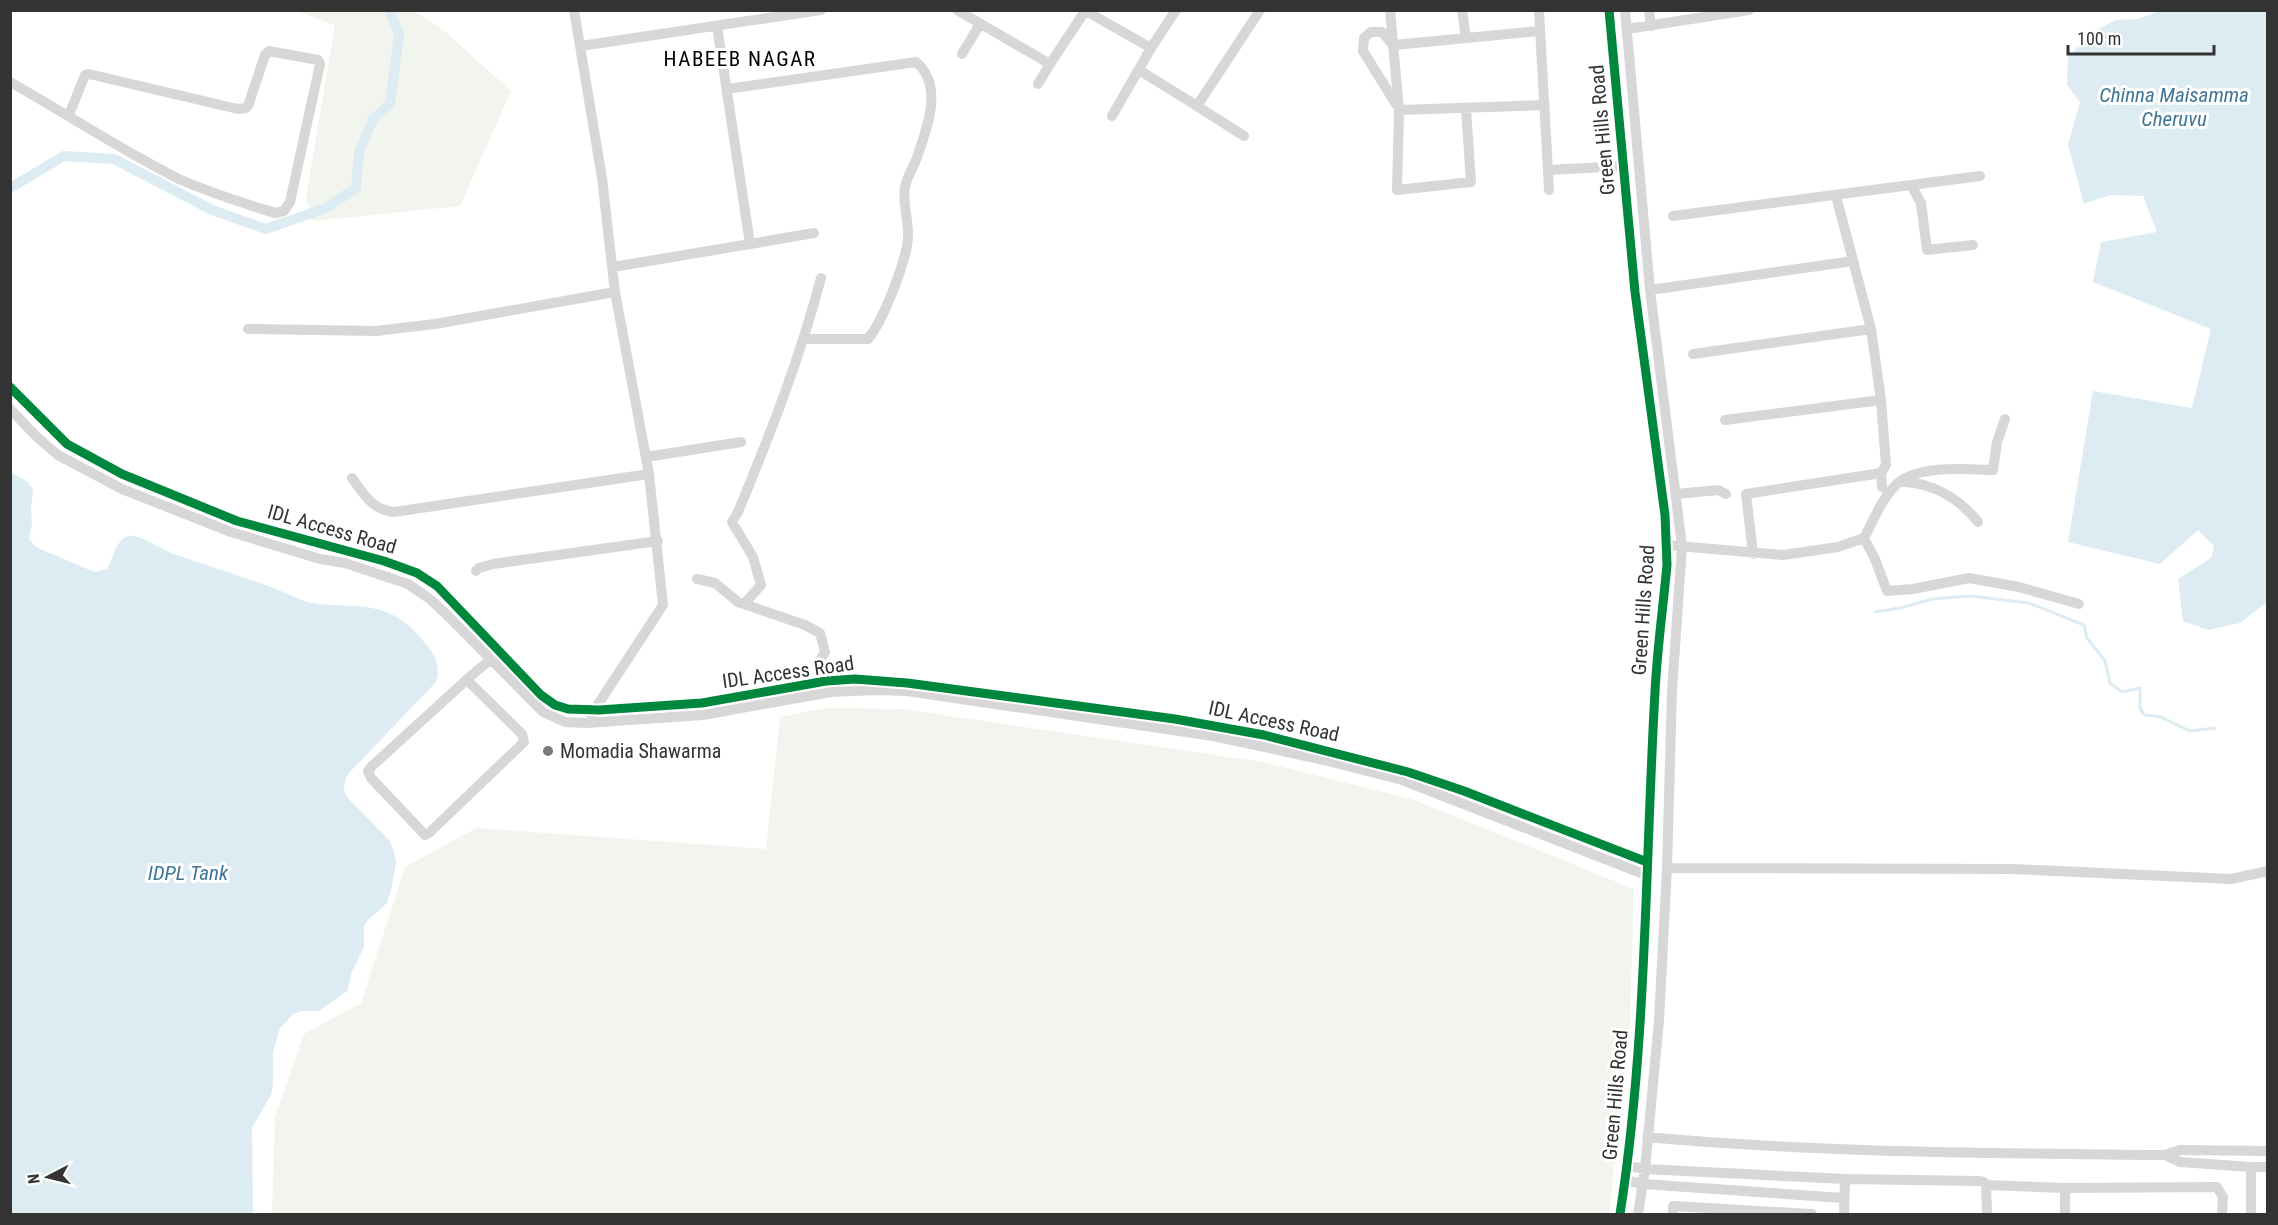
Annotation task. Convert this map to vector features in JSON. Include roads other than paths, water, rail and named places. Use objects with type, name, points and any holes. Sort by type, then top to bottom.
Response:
[{"type":"street","points":[[574,10],[602,178],[615,292],[649,474],[658,541],[663,605],[586,723]]},
{"type":"street","points":[[581,46],[821,10]]},
{"type":"street","points":[[957,10],[1050,64]]},
{"type":"street","points":[[1112,116],[1176,10]]},
{"type":"street","points":[[1197,106],[1260,10]]},
{"type":"street","points":[[1390,10],[1399,110],[1397,190],[1471,182],[1466,109]]},
{"type":"street","points":[[1462,10],[1466,38]]},
{"type":"street","points":[[1539,10],[1549,190]]},
{"type":"street","name":"Green Hills Road","points":[[1609,10],[1635,292],[1665,515],[1666,545],[1665,586],[1655,691],[1640,1020],[1628,1167],[1620,1215]]},
{"type":"street","name":"Green Hills Road","points":[[1625,10],[1650,290],[1682,546],[1672,691],[1667,868],[1659,1020],[1646,1169],[1638,1215]]},
{"type":"street","points":[[1649,10],[1651,26]]},
{"type":"street","points":[[1627,29],[1749,10]]},
{"type":"street","points":[[1038,84],[1084,11],[1151,48]]},
{"type":"street","points":[[962,54],[980,24]]},
{"type":"street","points":[[717,26],[750,244]]},
{"type":"street","points":[[1394,45],[1540,31]]},
{"type":"street","points":[[1394,45],[1382,32],[1371,32],[1364,38],[1363,51],[1399,110]]},
{"type":"street","points":[[10,82],[69,115],[101,137],[180,179],[209,192],[275,213],[284,211],[290,202],[320,64],[318,60],[269,51],[265,55],[248,106],[238,109],[89,74],[85,75],[69,115]]},
{"type":"street","points":[[727,89],[916,63],[923,68],[929,82],[932,102],[917,157],[905,184],[903,201],[908,238],[890,299],[878,327],[868,339],[804,339]]},
{"type":"street","points":[[1139,70],[1245,136]]},
{"type":"street","points":[[1399,110],[1545,105]]},
{"type":"street","points":[[1549,170],[1622,166]]},
{"type":"street","points":[[1673,216],[1980,176]]},
{"type":"street","points":[[1911,185],[1921,203],[1927,250],[1973,245]]},
{"type":"street","points":[[1836,196],[1871,329],[1881,399],[1886,465],[1881,472],[1882,487]]},
{"type":"street","points":[[612,267],[813,234]]},
{"type":"street","points":[[1650,290],[1853,261]]},
{"type":"street","points":[[744,604],[761,585],[753,557],[732,522],[769,438],[804,339],[821,278]]},
{"type":"street","points":[[248,329],[376,331],[435,324],[615,292]]},
{"type":"street","points":[[1693,354],[1871,329]]},
{"type":"street","name":"IDL Access Road","points":[[10,387],[67,444],[122,474],[237,521],[384,561],[417,573],[437,586],[541,695],[555,705],[568,709],[594,710],[702,703],[826,681],[855,679],[907,682],[1175,719],[1264,735],[1366,760],[1647,862]]},
{"type":"street","points":[[1725,420],[1881,399]]},
{"type":"street","points":[[10,409],[58,455],[122,489],[231,532],[321,559],[345,563],[408,584],[430,599],[543,712],[565,722],[586,723],[703,715],[831,692],[908,691],[1204,734],[1258,744],[1463,796],[1646,875]]},
{"type":"street","points":[[1666,545],[1783,555],[1838,547],[1864,538],[1884,500],[1899,482],[1924,472],[1993,470],[2005,418]]},
{"type":"street","points":[[646,457],[741,442]]},
{"type":"street","points":[[1753,554],[1746,494],[1881,472]]},
{"type":"street","points":[[352,478],[375,507],[383,511],[394,512],[649,474]]},
{"type":"street","points":[[1899,482],[1919,482],[1949,495],[1970,512],[1978,522]]},
{"type":"street","points":[[1677,494],[1718,490],[1726,494]]},
{"type":"street","points":[[1864,538],[1887,591],[1913,589],[1969,578],[2019,587],[2079,604]]},
{"type":"street","points":[[476,571],[493,564],[658,541]]},
{"type":"street","points":[[697,579],[715,583],[738,602],[805,625],[820,633],[825,652],[819,662]]},
{"type":"street","points":[[467,680],[522,734],[524,742],[429,833],[424,835],[371,778],[368,771],[467,680],[490,660]]},
{"type":"street","points":[[1667,868],[2013,869],[2231,879],[2268,871]]},
{"type":"street","points":[[1647,1137],[1709,1143],[1884,1151],[2165,1155],[2180,1150],[2268,1151]]},
{"type":"street","points":[[2165,1155],[2180,1162],[2268,1167]]},
{"type":"street","points":[[1628,1167],[1845,1179],[1980,1181],[1986,1185],[2065,1188],[2217,1187],[2223,1197],[2222,1215]]},
{"type":"street","points":[[2250,1215],[2251,1167]]},
{"type":"street","points":[[1752,1174],[1752,1190]]},
{"type":"street","points":[[1844,1215],[1845,1179]]},
{"type":"street","points":[[1625,1180],[1643,1184],[1844,1198]]},
{"type":"street","points":[[1986,1185],[1987,1215]]},
{"type":"street","points":[[2065,1188],[2065,1215]]},
{"type":"street","points":[[1673,1215],[1673,1206],[1748,1213],[1812,1215]]},
{"type":"water","name":"Chinna Maisamma Cheruvu","points":[[2160,11],[2267,11],[2267,602],[2240,623],[2208,630],[2183,621],[2178,579],[2211,558],[2214,546],[2198,530],[2160,564],[2068,542],[2093,391],[2192,408],[2211,329],[2093,282],[2101,242],[2157,232],[2143,196],[2110,195],[2084,204],[2068,145],[2080,102],[2067,85],[2068,57],[2091,33],[2116,20],[2138,19]]},
{"type":"water","name":"IDPL Tank","points":[[10,472],[28,482],[33,490],[29,539],[36,547],[96,572],[107,569],[121,541],[129,536],[138,537],[171,553],[306,602],[385,611],[411,628],[429,647],[436,661],[438,671],[436,682],[348,774],[345,780],[344,789],[347,797],[389,840],[394,851],[396,863],[391,891],[386,904],[364,926],[364,947],[351,974],[348,990],[319,1011],[301,1011],[293,1014],[280,1028],[273,1052],[271,1095],[252,1128],[253,1214],[11,1214]]},
{"type":"waterway","points":[[10,188],[64,156],[114,159],[212,210],[266,229],[326,208],[356,188],[359,152],[373,119],[390,104],[399,34],[389,10]]},
{"type":"waterway","points":[[1875,612],[1932,599],[1970,596],[2029,603],[2084,625],[2087,638],[2105,661],[2110,683],[2122,692],[2140,688],[2140,709],[2145,715],[2161,717],[2190,731],[2215,728]]},
{"type":"place","name":"Momadia Shawarma","points":[[548,751]]},
{"type":"district","name":"HABEEB NAGAR","points":[[740,59]]}]
